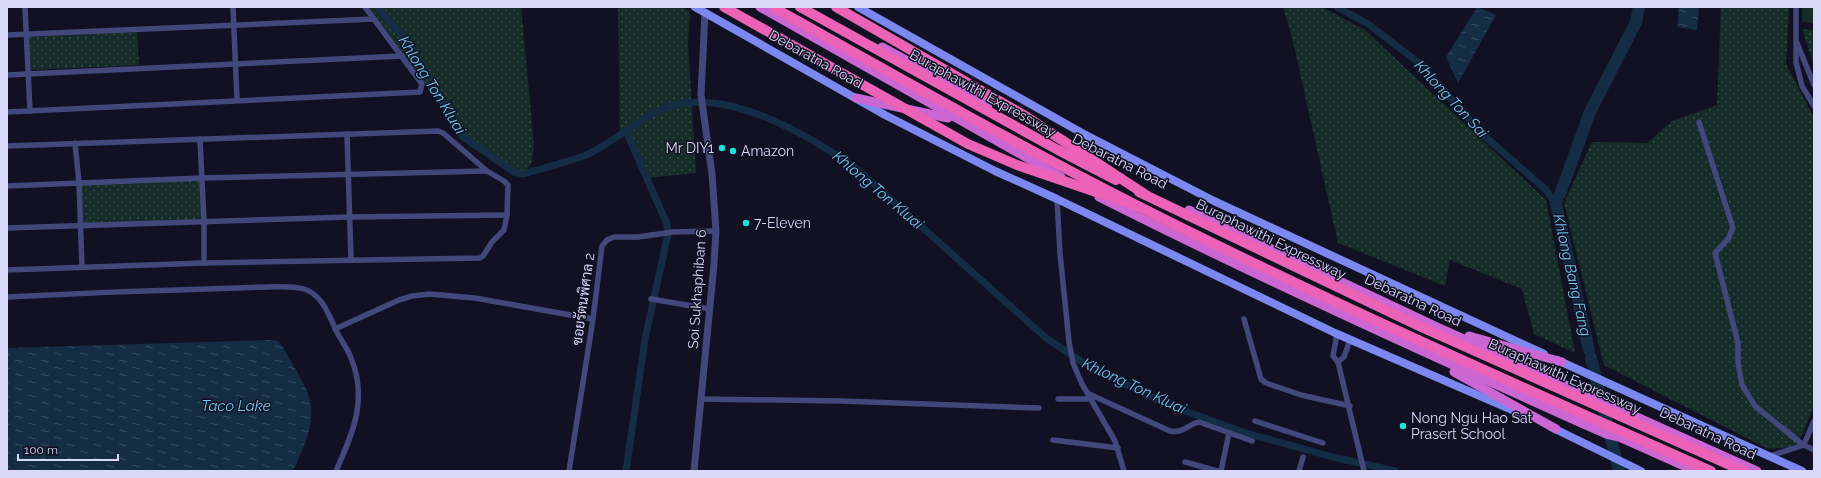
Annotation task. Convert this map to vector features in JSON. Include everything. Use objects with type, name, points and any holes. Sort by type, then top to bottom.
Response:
[{"type":"highway","points":[[724,7],[968,144],[1017,165],[1140,206]]},
{"type":"highway","name":"Debaratna Road","points":[[760,7],[1031,161],[1157,226],[1405,344],[1606,434],[1619,437],[1695,471]]},
{"type":"highway","name":"Buraphawithi Expressway","points":[[773,7],[976,120],[1140,206],[1270,270],[1515,384],[1711,471]]},
{"type":"highway","name":"Buraphawithi Expressway","points":[[800,7],[1058,150],[1146,195],[1419,326],[1743,471]]},
{"type":"highway","name":"Debaratna Road","points":[[808,7],[945,81],[1044,138],[1121,177],[1435,326],[1757,471]]},
{"type":"highway","points":[[836,7],[1015,110],[1146,195]]},
{"type":"highway","points":[[856,98],[957,120]]},
{"type":"highway","points":[[1435,326],[1562,362]]},
{"type":"highway","points":[[1405,344],[1556,429]]},
{"type":"main road","name":"Debaratna Road","points":[[694,7],[885,115],[995,171],[1057,199],[1337,334],[1556,429],[1641,471]]},
{"type":"main road","name":"Debaratna Road","points":[[858,7],[869,10],[1082,133],[1214,201],[1290,238],[1802,471]]},
{"type":"street","points":[[25,7],[27,74],[30,111]]},
{"type":"street","points":[[233,7],[237,100]]},
{"type":"street","points":[[7,112],[420,92],[422,84],[365,7]]},
{"type":"street","points":[[1796,7],[1796,62],[1802,86],[1814,106]]},
{"type":"street","name":"Soi Sukhaphiban 6","points":[[694,471],[716,231],[712,174],[701,95],[705,13]]},
{"type":"street","points":[[7,35],[374,19]]},
{"type":"street","points":[[1797,41],[1814,85]]},
{"type":"street","points":[[7,75],[402,56]]},
{"type":"street","points":[[1699,122],[1733,228],[1728,239],[1715,253],[1738,343],[1738,363],[1742,385],[1755,406],[1802,444],[1814,451],[1814,454]]},
{"type":"street","points":[[7,146],[438,131],[443,133],[487,171],[507,183],[509,189],[507,215],[502,232],[480,258],[204,262],[7,270]]},
{"type":"street","points":[[347,134],[351,259]]},
{"type":"street","points":[[200,139],[204,222],[204,262]]},
{"type":"street","points":[[75,143],[79,183],[82,267]]},
{"type":"street","points":[[7,186],[202,178],[487,171]]},
{"type":"street","points":[[1057,199],[1060,253],[1073,363],[1077,374],[1118,448],[1124,471]]},
{"type":"street","points":[[7,228],[350,217],[507,215]]},
{"type":"street","name":"ซอยรัตนพิศาล 2","points":[[569,471],[593,319],[602,246],[607,240],[614,237],[659,235],[673,232],[716,231]]},
{"type":"street","points":[[7,297],[204,289],[299,288],[312,293],[328,311],[335,329],[351,357],[358,386],[358,400],[354,429],[336,471]]},
{"type":"street","points":[[335,329],[399,300],[412,296],[429,294],[475,298],[593,319]]},
{"type":"street","points":[[651,300],[710,309]]},
{"type":"street","points":[[1244,319],[1261,379],[1266,383],[1301,395],[1350,406]]},
{"type":"street","points":[[1337,334],[1333,356],[1338,362],[1350,406],[1364,471]]},
{"type":"street","points":[[1338,362],[1344,357],[1350,340]]},
{"type":"street","points":[[1089,394],[1170,431],[1183,431],[1194,423],[1199,422],[1252,441]]},
{"type":"street","points":[[701,399],[849,401],[1039,408]]},
{"type":"street","points":[[1058,399],[1092,399]]},
{"type":"street","points":[[1255,420],[1323,443]]},
{"type":"street","points":[[1770,456],[1794,449],[1802,444],[1814,420]]},
{"type":"street","points":[[1221,471],[1229,433]]},
{"type":"street","points":[[1053,440],[1118,448]]},
{"type":"street","points":[[1300,471],[1303,457]]},
{"type":"street","points":[[1185,462],[1217,471]]},
{"type":"green space","points":[[369,7],[521,7],[534,145],[532,162],[526,171],[511,171],[463,136]]},
{"type":"green space","points":[[618,7],[681,7],[690,11],[688,44],[696,173],[647,178],[627,136],[620,136]]},
{"type":"green space","points":[[1283,7],[1322,7],[1365,30],[1546,200],[1575,353],[1534,334],[1522,289],[1450,260],[1445,286],[1338,243],[1292,37]]},
{"type":"green space","points":[[1721,7],[1789,7],[1786,64],[1814,118],[1814,406],[1797,447],[1768,449],[1604,365],[1564,203],[1592,142],[1647,143],[1672,121],[1717,105]]},
{"type":"green space","points":[[1802,7],[1814,7],[1814,23],[1802,22]]},
{"type":"green space","points":[[1802,29],[1814,30],[1814,65]]},
{"type":"green space","points":[[137,32],[139,65],[31,70],[29,37]]},
{"type":"green space","points":[[202,178],[204,220],[82,227],[81,184]]},
{"type":"water","points":[[1477,7],[1496,15],[1458,83],[1446,57]]},
{"type":"water","points":[[1679,7],[1699,7],[1697,30],[1677,27]]},
{"type":"water","name":"Taco Lake","points":[[278,341],[283,347],[304,385],[311,406],[308,435],[293,471],[7,471],[7,348]]},
{"type":"waterway","name":"Khlong Ton Kluai","points":[[378,7],[412,48],[462,136],[514,172],[523,174],[584,156],[652,114],[662,109],[685,103],[711,103],[737,108],[764,116],[815,142],[857,169],[1046,338],[1090,367],[1168,405],[1246,433],[1333,457],[1395,471]]},
{"type":"waterway","name":"Khlong Ton Sai","points":[[1337,7],[1368,24],[1423,66],[1481,133],[1546,190],[1556,204]]},
{"type":"waterway","points":[[1560,194],[1590,112],[1636,22],[1639,7]]},
{"type":"waterway","points":[[626,131],[667,224],[668,234],[645,339],[626,471]]},
{"type":"waterway","name":"Khlong Bang Fang","points":[[1557,201],[1556,204],[1589,350]]},
{"type":"waterway","name":"Khlong Bang Fang","points":[[1591,358],[1619,471]]},
{"type":"place","name":"Mr DIY1","points":[[722,148]]},
{"type":"place","name":"Amazon","points":[[733,151]]},
{"type":"place","name":"7-Eleven","points":[[746,223]]},
{"type":"place","name":"Nong Ngu Hao Sat Prasert School","points":[[1403,426]]}]
